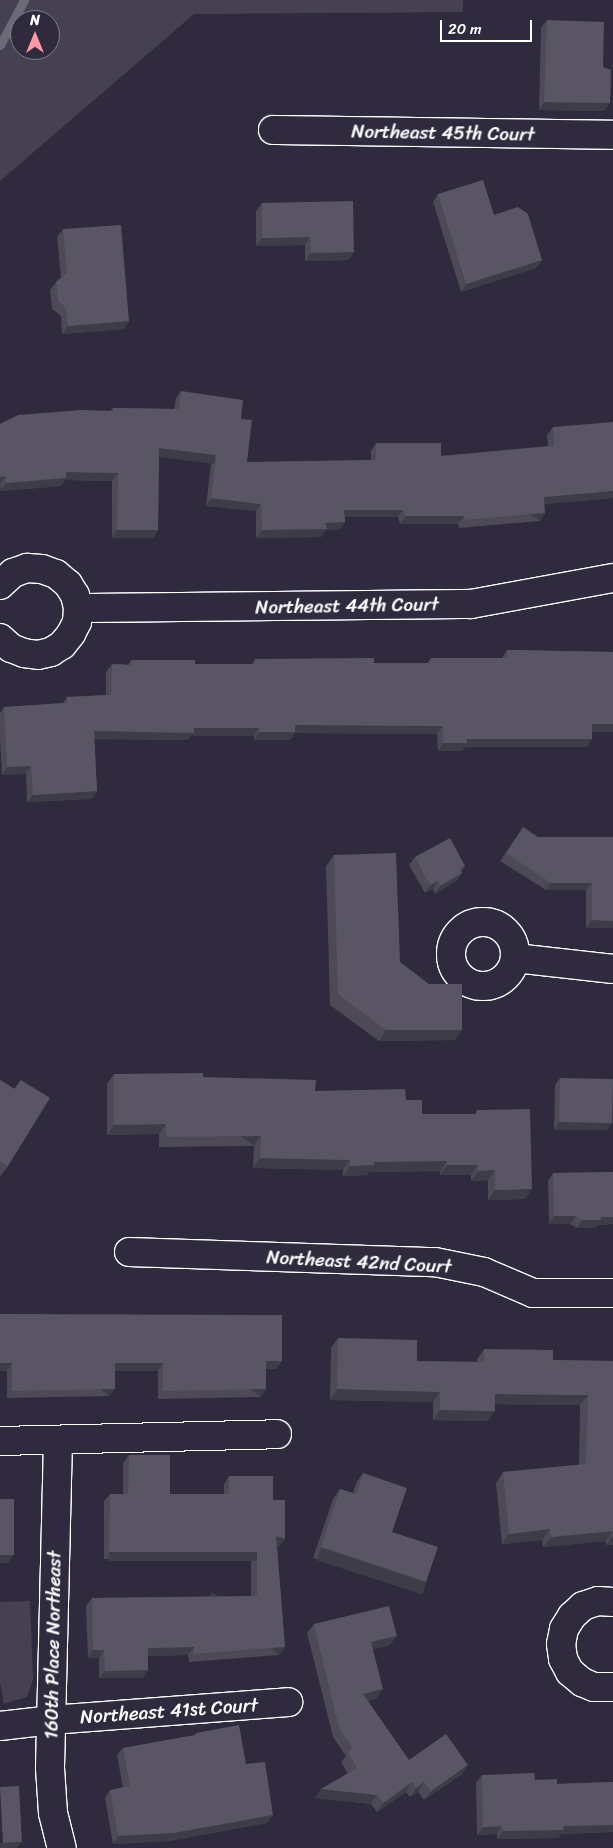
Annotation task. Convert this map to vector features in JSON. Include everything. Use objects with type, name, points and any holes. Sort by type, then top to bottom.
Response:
[{"type":"street","name":"Northeast 45th Court","points":[[273,130],[613,135]]},
{"type":"street","points":[[0,585],[13,573],[27,568],[42,569],[56,574],[68,584],[75,595],[78,608],[77,622],[71,634],[62,645],[51,652],[38,655],[24,654],[11,648],[0,638]]},
{"type":"street","name":"Northeast 44th Court","points":[[78,608],[471,604],[613,578]]},
{"type":"street","points":[[515,958],[613,969]]},
{"type":"street","name":"Northeast 42nd Court","points":[[130,1252],[435,1262],[484,1272],[532,1293],[613,1293]]},
{"type":"street","points":[[0,1441],[277,1434]]},
{"type":"street","name":"160th Place Northeast","points":[[58,1440],[50,1768],[53,1813],[62,1848]]},
{"type":"street","points":[[613,1602],[598,1601],[583,1606],[572,1616],[564,1629],[561,1644],[563,1659],[570,1672],[582,1682],[594,1687],[613,1687]]},
{"type":"street","name":"Northeast 41st Court","points":[[0,1726],[51,1720],[288,1702]]},
{"type":"shaded area","points":[[0,0],[463,0],[463,12],[194,14],[0,181]]},
{"type":"shaded area","points":[[30,1601],[33,1679],[27,1697],[4,1704],[0,1682],[0,1602]]},
{"type":"building","points":[[547,20],[604,22],[603,67],[611,70],[610,103],[544,102]]},
{"type":"building","points":[[483,180],[494,215],[518,207],[528,214],[542,260],[466,284],[438,194]]},
{"type":"building","points":[[353,201],[354,252],[311,253],[310,237],[262,238],[262,203]]},
{"type":"building","points":[[121,225],[129,321],[68,326],[66,308],[58,301],[56,282],[67,273],[63,229]]},
{"type":"building","points":[[181,391],[243,400],[241,419],[252,420],[247,462],[376,460],[376,443],[441,443],[441,456],[554,446],[553,427],[613,422],[613,491],[544,497],[545,513],[464,520],[464,516],[406,516],[403,510],[344,510],[345,522],[325,523],[327,529],[262,530],[261,504],[211,498],[216,455],[159,448],[158,530],[117,530],[118,473],[66,472],[66,478],[6,483],[6,476],[0,477],[0,424],[18,415],[82,410],[113,411],[113,408],[179,409]]},
{"type":"building","points":[[507,650],[613,652],[613,724],[592,724],[592,739],[467,739],[467,743],[443,743],[443,726],[295,725],[295,732],[259,732],[259,728],[194,728],[194,733],[94,731],[97,791],[33,795],[31,766],[7,767],[4,707],[67,703],[67,697],[111,695],[112,664],[131,665],[131,660],[195,660],[195,664],[255,664],[255,659],[374,658],[374,663],[431,663],[431,658],[507,658]]},
{"type":"building","points":[[523,827],[538,837],[613,837],[613,921],[592,920],[592,883],[551,883],[506,853]]},
{"type":"building","points":[[450,838],[465,866],[460,869],[462,873],[440,886],[438,881],[430,885],[415,857]]},
{"type":"building","points":[[396,853],[400,962],[429,984],[462,984],[462,1030],[386,1030],[338,994],[334,855]]},
{"type":"building","points":[[203,1073],[203,1077],[316,1080],[315,1091],[405,1089],[406,1100],[422,1100],[422,1114],[477,1114],[477,1110],[530,1109],[532,1189],[495,1190],[495,1170],[478,1171],[478,1165],[447,1165],[447,1161],[374,1162],[374,1165],[350,1166],[350,1160],[260,1158],[261,1136],[166,1137],[166,1124],[114,1125],[114,1074]]},
{"type":"building","points":[[560,1078],[613,1079],[612,1123],[559,1122]]},
{"type":"building","points":[[0,1080],[15,1089],[21,1080],[50,1098],[8,1166],[0,1161]]},
{"type":"building","points":[[613,1172],[613,1217],[601,1217],[601,1220],[582,1220],[576,1216],[554,1216],[553,1173]]},
{"type":"building","points":[[0,1314],[282,1315],[282,1361],[266,1361],[266,1389],[163,1391],[163,1363],[115,1363],[115,1389],[12,1391],[12,1363],[0,1363]]},
{"type":"building","points":[[338,1338],[417,1340],[417,1361],[484,1362],[484,1349],[553,1350],[553,1360],[613,1361],[613,1531],[551,1537],[550,1529],[509,1534],[503,1472],[586,1464],[588,1395],[495,1394],[495,1411],[440,1410],[440,1392],[337,1389]]},
{"type":"building","points":[[129,1455],[170,1455],[170,1494],[229,1494],[229,1476],[273,1476],[273,1500],[285,1500],[285,1539],[276,1536],[285,1647],[194,1654],[194,1647],[148,1648],[148,1670],[105,1671],[104,1650],[93,1650],[92,1598],[257,1596],[257,1552],[109,1552],[110,1494],[128,1494]]},
{"type":"building","points":[[363,1473],[407,1488],[392,1532],[438,1547],[426,1582],[321,1547],[340,1489],[356,1494]]},
{"type":"building","points":[[0,1499],[14,1499],[14,1555],[0,1555]]},
{"type":"building","points":[[389,1606],[397,1636],[371,1642],[383,1689],[363,1694],[409,1760],[446,1734],[468,1765],[431,1791],[424,1782],[416,1788],[412,1782],[383,1803],[377,1795],[321,1789],[357,1768],[348,1753],[352,1747],[339,1728],[314,1624]]},
{"type":"building","points":[[239,1725],[246,1764],[265,1762],[273,1815],[174,1833],[118,1836],[110,1790],[130,1786],[123,1748]]},
{"type":"building","points":[[534,1773],[535,1780],[557,1779],[557,1784],[613,1782],[613,1825],[563,1826],[564,1830],[503,1831],[502,1826],[483,1827],[482,1775]]},
{"type":"building","points":[[19,1786],[22,1842],[3,1843],[0,1787]]},
{"type":"waterway","points":[[0,45],[24,0]]}]
